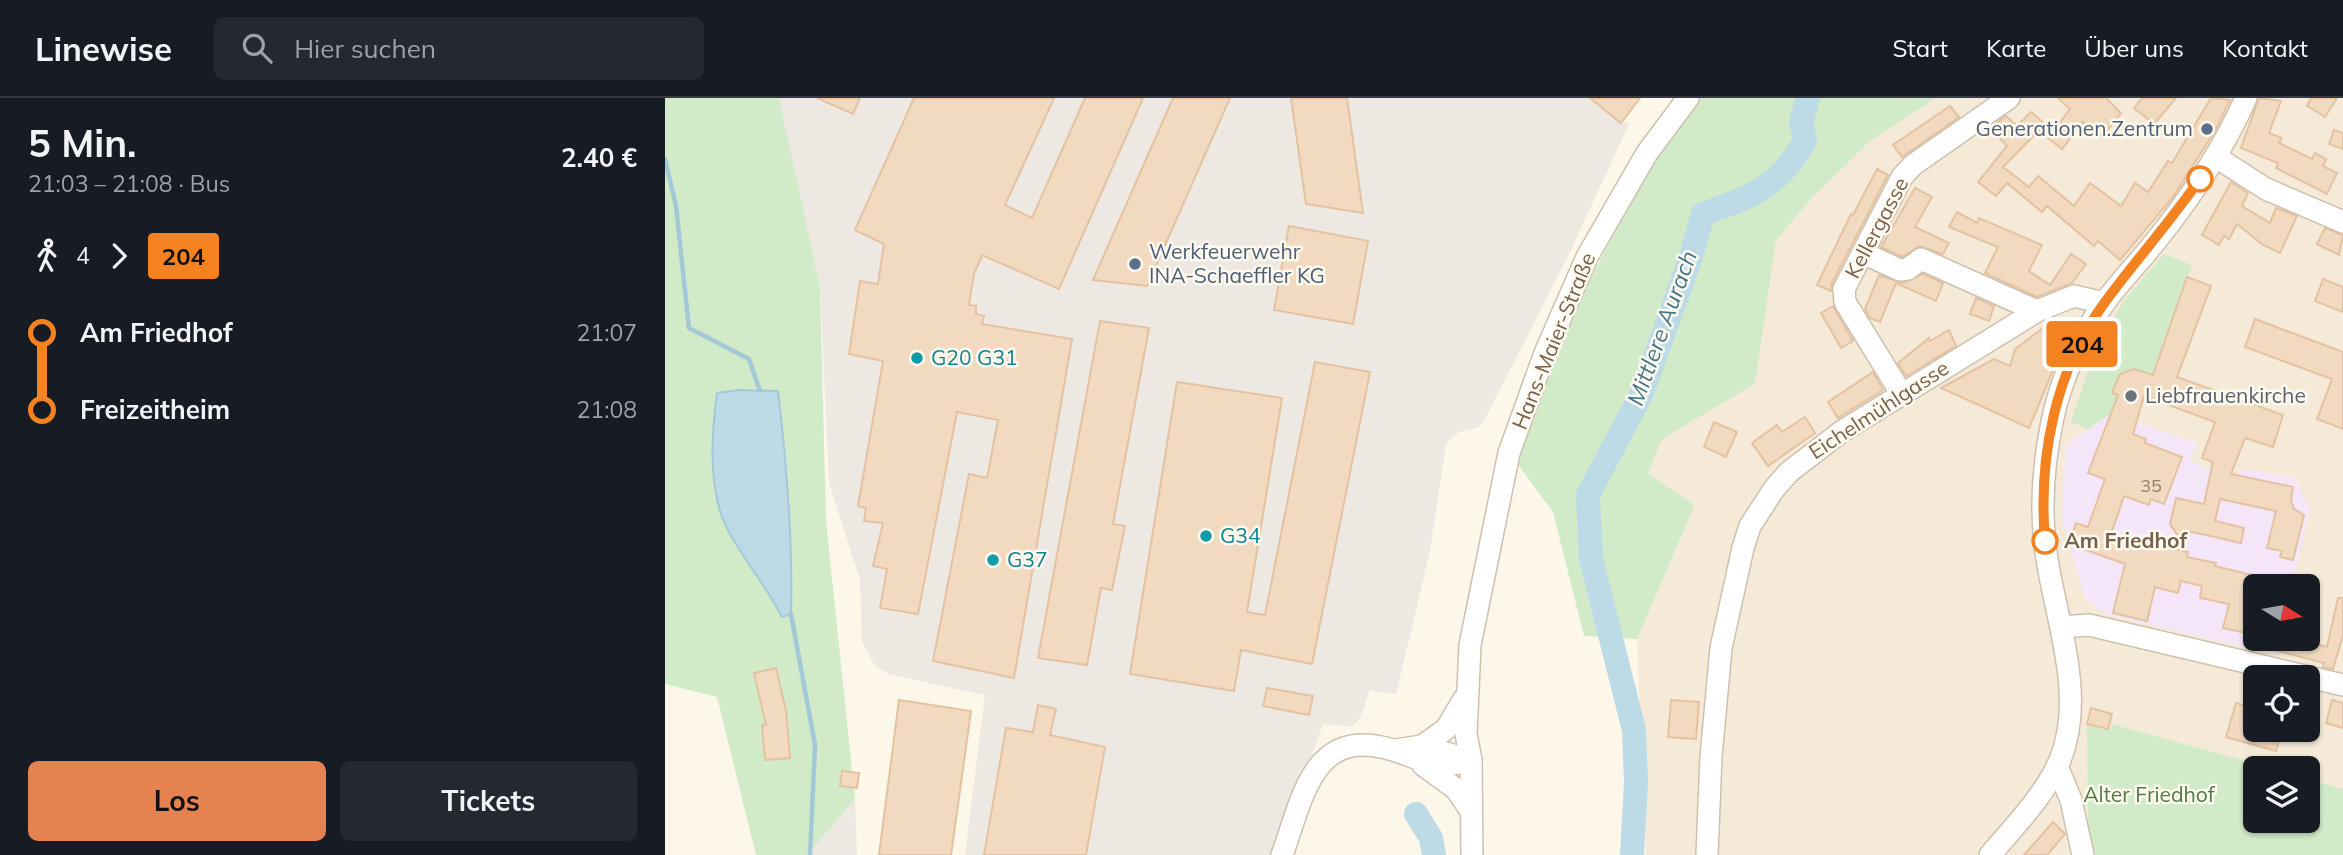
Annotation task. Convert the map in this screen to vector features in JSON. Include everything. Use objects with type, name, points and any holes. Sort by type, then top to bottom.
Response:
[{"type":"street","name":"Hans-Maier-Straße","points":[[1472,855],[1471,760],[1465,734],[1470,645],[1509,453],[1545,353],[1587,257],[1647,153],[1688,98]]},
{"type":"street","name":"Kellergasse","points":[[1901,393],[1845,302],[1844,289],[1902,177],[1913,165],[2009,98]]},
{"type":"street","points":[[1990,855],[2038,797],[2057,766],[2066,738],[2069,707],[2068,665],[2046,556],[2044,525],[2046,453],[2061,387],[2104,303],[2161,235],[2216,157],[2228,139],[2246,98]]},
{"type":"street","points":[[2216,157],[2266,189],[2343,222]]},
{"type":"street","points":[[1863,253],[1900,270],[1907,269],[1921,259],[2037,311]]},
{"type":"street","name":"Eichelmühlgasse","points":[[1707,855],[1711,746],[1721,648],[1732,588],[1750,526],[1789,472],[1841,432],[1901,393],[2037,311],[2074,296],[2104,303]]},
{"type":"street","name":"Hans-Maier-Straße","points":[[1471,760],[1479,735],[1482,645],[1479,608]]},
{"type":"street","points":[[2062,627],[2089,625],[2343,685]]},
{"type":"street","points":[[1419,753],[1446,729],[1466,694]]},
{"type":"street","points":[[1282,855],[1313,775],[1338,748],[1352,746],[1419,753],[1443,766],[1471,760]]},
{"type":"street","points":[[1419,753],[1455,789],[1471,811]]},
{"type":"street","points":[[2057,766],[2071,800],[2083,855]]},
{"type":"shaded area","points":[[779,98],[1590,98],[1621,123],[1630,122],[1570,252],[1485,419],[1479,427],[1459,432],[1446,444],[1430,551],[1396,694],[1370,690],[1360,718],[1352,727],[1323,724],[1275,855],[965,855],[985,695],[888,674],[875,666],[862,642],[860,580],[829,483],[820,286]]},
{"type":"shaded area","points":[[1936,98],[2343,98],[2343,855],[1646,855],[1637,639],[1695,505],[1648,474],[1662,439],[1755,384],[1776,240],[1812,198],[1870,141]]},
{"type":"shaded area","points":[[2111,413],[2197,443],[2190,462],[2234,477],[2244,469],[2295,478],[2310,509],[2296,570],[2293,574],[2243,574],[2243,647],[2108,615],[2085,599],[2062,517],[2066,445]]},
{"type":"shaded area","points":[[855,799],[857,855],[807,855]]},
{"type":"green space","points":[[665,98],[779,98],[820,286],[826,521],[855,799],[807,855],[756,855],[717,697],[665,684]],"holes":[[[787,466],[792,554],[791,613],[782,617],[769,590],[744,555]]]},
{"type":"green space","points":[[1700,98],[1936,98],[1870,141],[1812,198],[1776,240],[1755,384],[1662,439],[1648,474],[1695,505],[1637,639],[1584,636],[1553,512],[1517,463],[1576,304],[1650,169]]},
{"type":"green space","points":[[2164,254],[2192,265],[2153,375],[2146,372],[2144,377],[2141,371],[2135,369],[2125,376],[2120,374],[2112,393],[2118,395],[2111,413],[2087,430],[2071,421],[2095,351],[2123,302]]},
{"type":"green space","name":"Alter Friedhof","points":[[2087,724],[2110,731],[2112,724],[2243,760],[2243,833],[2320,833],[2320,782],[2343,789],[2343,855],[2095,855],[2088,825]]},
{"type":"water","points":[[739,390],[778,391],[787,475],[791,558],[791,614],[782,617],[731,536],[720,511],[714,482],[717,393]]},
{"type":"building","points":[[817,98],[860,98],[853,114]]},
{"type":"building","points":[[914,98],[1054,98],[1005,205],[1032,218],[1085,98],[1143,98],[1059,289],[982,255],[974,274],[969,305],[976,306],[976,314],[984,316],[982,324],[1072,339],[1014,678],[933,661],[969,474],[987,478],[998,420],[957,412],[918,614],[880,608],[887,569],[873,566],[883,523],[864,521],[866,508],[858,506],[883,361],[849,354],[860,281],[878,284],[884,244],[855,230]]},
{"type":"building","points":[[1173,98],[1230,98],[1147,286],[1093,280]]},
{"type":"building","points":[[1291,98],[1347,98],[1363,213],[1306,204]]},
{"type":"building","points":[[1590,98],[1640,98],[1621,123]]},
{"type":"building","points":[[2058,98],[2106,98],[2121,113],[2102,137],[2083,122],[2062,149],[2048,138],[2070,109]]},
{"type":"building","points":[[2142,98],[2176,98],[2154,124],[2134,108]]},
{"type":"building","points":[[2211,98],[2230,100],[2216,129],[2173,197],[2120,260],[2098,241],[2094,246],[2047,206],[2042,212],[2007,183],[1996,196],[1978,182],[2007,146],[1990,128],[2006,116],[2017,126],[2031,112],[2045,124],[2003,167],[2029,187],[2038,176],[2074,206],[2090,183],[2121,206],[2135,183],[2148,192],[2168,161],[2172,163]]},
{"type":"building","points":[[2259,98],[2281,101],[2269,133],[2282,138],[2279,143],[2312,159],[2315,153],[2326,159],[2323,166],[2337,173],[2327,194],[2276,168],[2278,163],[2241,148]]},
{"type":"building","points":[[2311,98],[2337,98],[2325,117],[2307,106]]},
{"type":"building","points":[[1950,106],[1959,117],[1902,157],[1893,145]]},
{"type":"building","points":[[2334,130],[2343,133],[2343,149],[2329,144]]},
{"type":"building","points":[[1877,169],[1888,175],[1832,283],[1831,291],[1817,285],[1851,214],[1853,215]]},
{"type":"building","points":[[2231,182],[2248,193],[2242,206],[2270,223],[2276,208],[2297,216],[2280,253],[2263,245],[2237,224],[2229,239],[2224,236],[2219,245],[2202,235]]},
{"type":"building","points":[[1915,188],[1932,197],[1915,227],[1949,243],[1943,254],[1920,246],[1902,257],[1881,247]]},
{"type":"building","points":[[1957,212],[1977,223],[1979,218],[2042,245],[2029,271],[2050,285],[2071,254],[2086,264],[2072,283],[2037,297],[1985,273],[1998,247],[1949,227]]},
{"type":"building","points":[[1289,226],[1368,241],[1353,324],[1274,310]]},
{"type":"building","points":[[2325,228],[2343,235],[2339,255],[2317,244]]},
{"type":"building","points":[[1923,274],[1943,283],[1936,301],[1896,283],[1880,322],[1870,318],[1865,309],[1879,275],[1902,283]]},
{"type":"building","points":[[2187,277],[2211,286],[2177,377],[2283,415],[2273,447],[2245,438],[2231,474],[2293,487],[2291,500],[2294,509],[2304,515],[2293,560],[2280,557],[2282,551],[2267,548],[2276,511],[2220,499],[2215,521],[2244,528],[2241,543],[2188,531],[2178,536],[2170,524],[2176,498],[2204,504],[2213,462],[2202,458],[2215,422],[2144,396],[2133,434],[2146,439],[2145,443],[2182,457],[2164,504],[2151,499],[2149,505],[2124,496],[2111,534],[2188,552],[2187,557],[2248,574],[2243,574],[2243,632],[2223,628],[2229,604],[2200,598],[2202,586],[2181,581],[2178,593],[2155,587],[2147,621],[2113,613],[2125,564],[2069,544],[2076,523],[2088,527],[2105,479],[2088,473],[2118,395],[2112,393],[2120,374],[2134,369],[2153,375]]},
{"type":"building","points":[[2323,279],[2343,287],[2343,312],[2315,301]]},
{"type":"building","points":[[1976,298],[1994,306],[1989,321],[1970,314]]},
{"type":"building","points":[[1833,306],[1853,341],[1841,348],[1821,313]]},
{"type":"building","points":[[2056,318],[2069,332],[2029,428],[1941,388],[1994,359],[2010,366],[2015,349]]},
{"type":"building","points":[[2255,319],[2343,352],[2343,429],[2317,419],[2332,379],[2245,347]]},
{"type":"building","points":[[1100,321],[1149,328],[1113,524],[1125,526],[1112,590],[1101,588],[1087,665],[1038,658]]},
{"type":"building","points":[[1949,330],[1956,346],[1906,376],[1898,363],[1929,338],[1930,341]]},
{"type":"building","name":"G34","points":[[1315,362],[1370,372],[1312,664],[1241,650],[1234,691],[1130,674],[1177,382],[1282,398],[1247,612],[1265,615]]},
{"type":"building","points":[[1873,372],[1883,390],[1838,418],[1828,402]]},
{"type":"building","points":[[1805,417],[1815,433],[1768,466],[1752,443],[1777,425],[1782,432]]},
{"type":"building","points":[[1714,422],[1737,432],[1726,457],[1704,447]]},
{"type":"building","points":[[2338,598],[2343,598],[2343,635],[2333,669],[2323,667],[2324,663],[2278,651],[2321,651],[2321,645],[2327,647]]},
{"type":"building","points":[[776,668],[786,711],[790,758],[765,760],[762,725],[766,725],[754,673]]},
{"type":"building","points":[[1267,688],[1313,696],[1309,715],[1263,706]]},
{"type":"building","points":[[899,700],[971,711],[951,855],[879,855]]},
{"type":"building","points":[[1671,700],[1699,702],[1696,739],[1668,737]]},
{"type":"building","points":[[2332,700],[2343,703],[2343,728],[2326,723]]},
{"type":"building","points":[[2236,703],[2243,705],[2243,742],[2226,737]]},
{"type":"building","points":[[1038,705],[1056,709],[1050,735],[1105,747],[1086,855],[984,855],[1006,728],[1033,732]]},
{"type":"building","points":[[2091,708],[2112,714],[2108,729],[2087,724]]},
{"type":"building","points":[[2244,742],[2279,742],[2276,751]]},
{"type":"building","points":[[842,771],[859,773],[857,788],[840,786]]},
{"type":"building","points":[[2053,822],[2065,834],[2047,855],[2024,855]]},
{"type":"waterway","name":"Mittlere Aurach","points":[[1632,855],[1636,783],[1634,730],[1591,559],[1588,495],[1642,393],[1690,260],[1703,214],[1750,195],[1785,170],[1805,141],[1801,122],[1808,98]]},
{"type":"waterway","points":[[665,159],[676,206],[689,328],[749,359],[760,391]]},
{"type":"waterway","points":[[791,614],[815,745],[810,855]]},
{"type":"waterway","name":"Mittlere Aurach","points":[[1416,814],[1431,838],[1434,855]]},
{"type":"bus line","name":"204","points":[[2045,541],[2046,453],[2061,387],[2104,303],[2161,235],[2200,179]]},
{"type":"place","name":"Generationen.Zentrum","points":[[2207,129]]},
{"type":"place","name":"Werkfeuerwehr INA-Schaeffler KG","points":[[1135,264]]},
{"type":"place","name":"G20 G31","points":[[917,358]]},
{"type":"place","name":"Liebfrauenkirche","points":[[2131,396]]},
{"type":"place","name":"G34","points":[[1206,536]]},
{"type":"place","name":"Am Friedhof","points":[[2045,541]]},
{"type":"place","name":"G37","points":[[993,560]]}]
